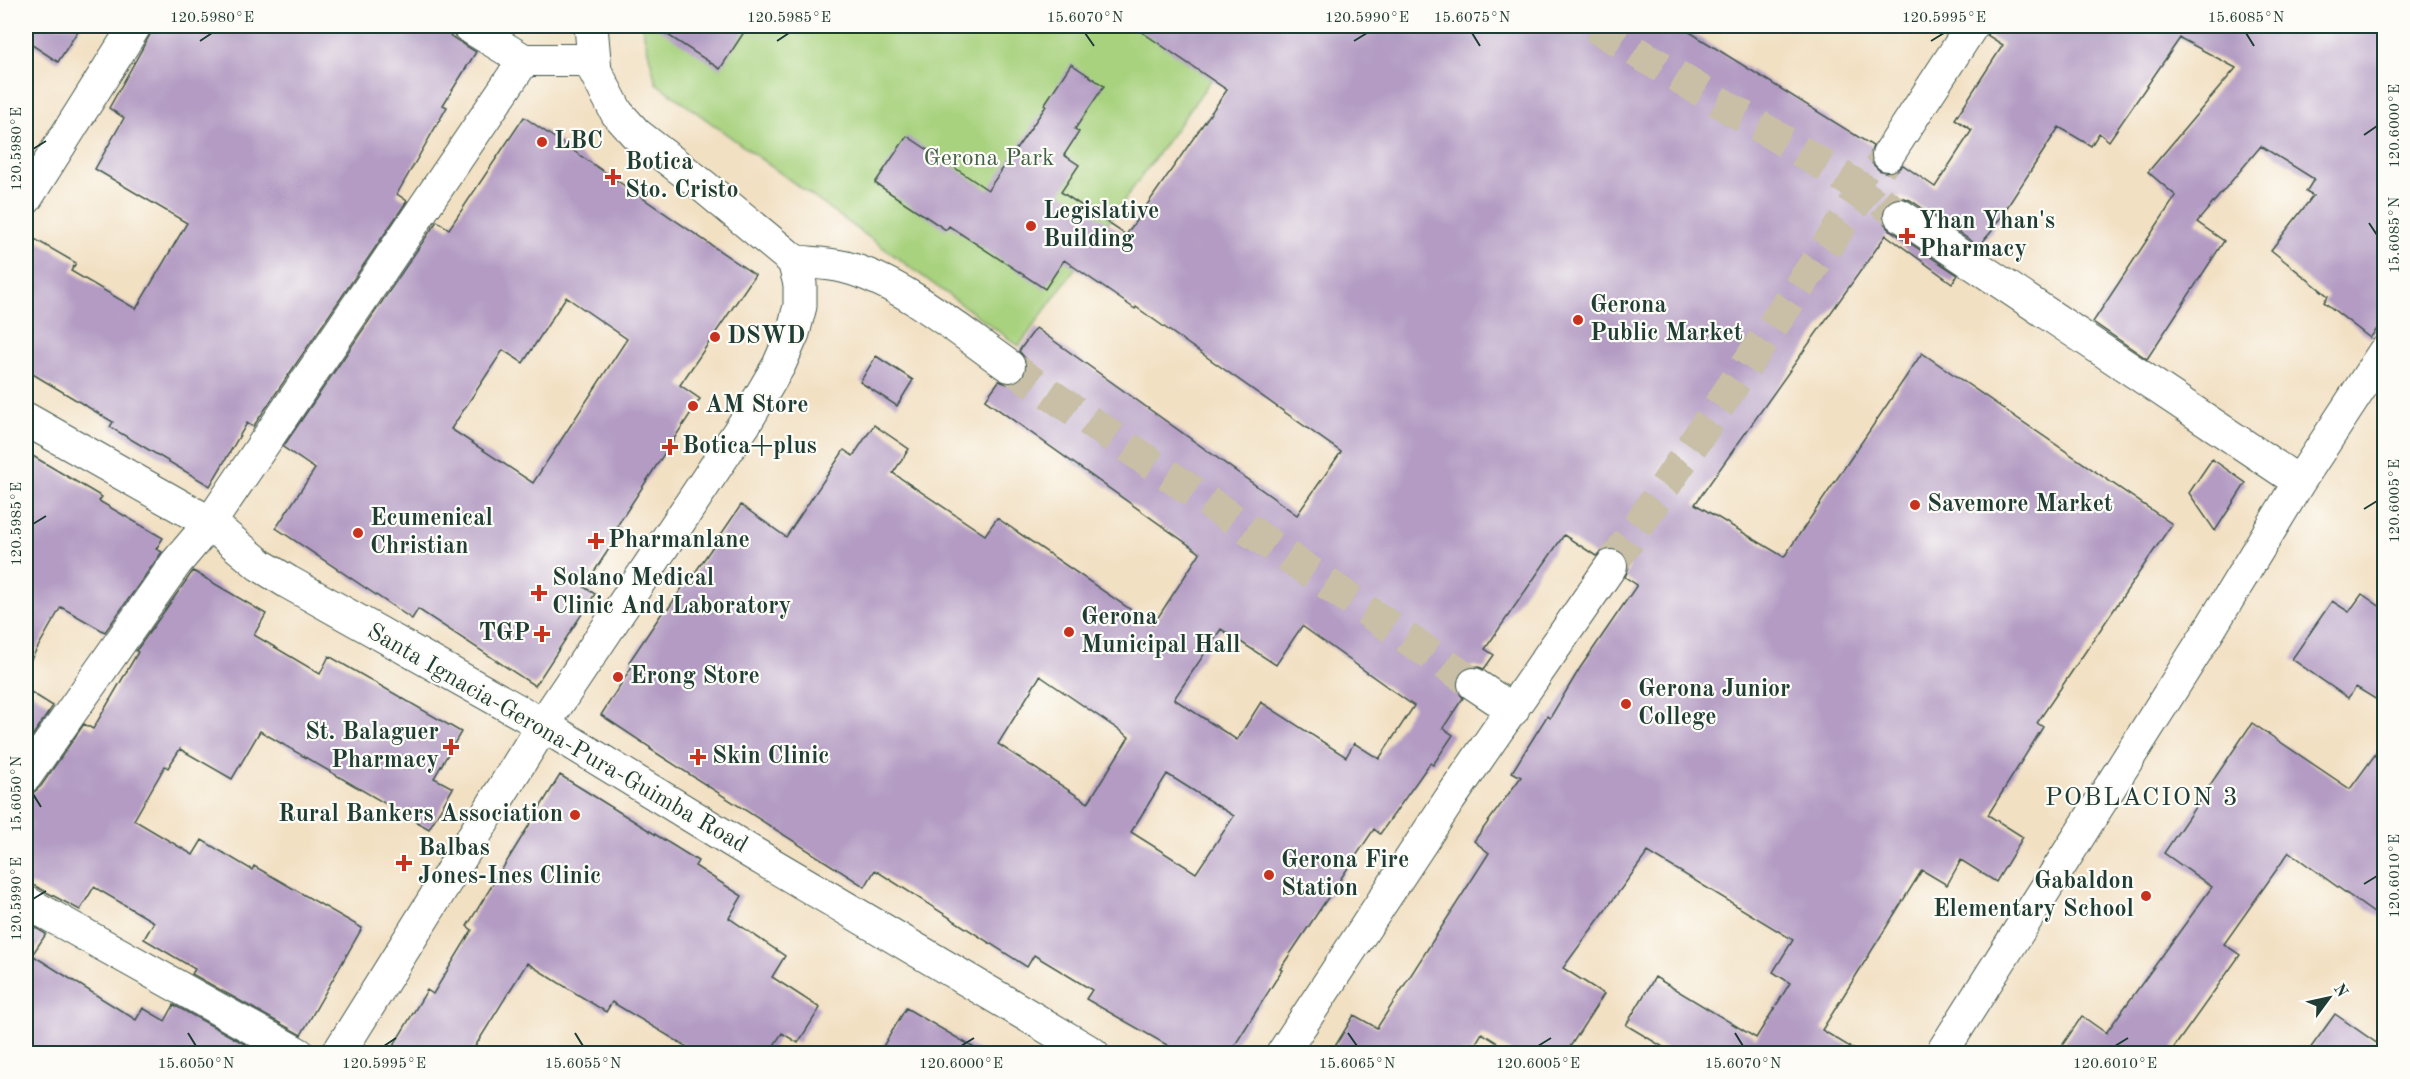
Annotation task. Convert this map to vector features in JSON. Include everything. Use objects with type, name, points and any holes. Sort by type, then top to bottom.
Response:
[{"type":"main road","points":[[338,1053],[543,725],[745,423],[778,365],[793,333],[800,306],[800,284],[794,261],[636,134],[617,113],[600,83],[593,60],[591,26]]},
{"type":"main road","name":"Santa Ignacia-Gerona-Pura-Guimba Road","points":[[26,419],[210,523],[261,565],[288,582],[543,725],[759,857],[1093,1053]]},
{"type":"street","points":[[26,199],[135,26]]},
{"type":"street","points":[[468,26],[524,60],[593,60]]},
{"type":"street","points":[[1888,155],[1972,26]]},
{"type":"street","points":[[26,776],[176,563],[210,523],[524,60]]},
{"type":"street","points":[[1900,215],[2299,483]]},
{"type":"street","points":[[794,261],[842,267],[886,284],[914,300],[1009,366]]},
{"type":"street","points":[[1941,1053],[2205,637],[2299,483],[2385,352]]},
{"type":"street","points":[[1282,1053],[1450,799],[1611,566]]},
{"type":"street","points":[[1474,684],[1513,710]]},
{"type":"street","points":[[26,903],[299,1053]]},
{"type":"green space","name":"Gerona Park","points":[[642,26],[1250,26],[1019,346],[656,83]]},
{"type":"building","points":[[26,26],[81,26],[58,62],[26,41]]},
{"type":"building","points":[[155,26],[435,26],[476,52],[443,105],[447,107],[397,194],[407,201],[253,427],[247,423],[210,486],[110,427],[113,422],[26,370],[26,234],[76,263],[71,271],[136,309],[187,223],[95,169],[124,118],[109,108]]},
{"type":"building","points":[[654,26],[748,26],[720,69]]},
{"type":"building","points":[[1133,26],[1680,26],[1873,146],[1870,155],[1872,163],[1879,170],[1888,173],[1896,171],[1903,165],[1935,187],[1972,130],[1955,119],[2003,45],[1987,35],[1990,26],[2385,26],[2385,319],[2370,338],[2324,302],[2328,296],[2271,250],[2313,196],[2306,192],[2314,179],[2261,146],[2197,222],[2224,241],[2147,359],[2093,322],[2176,196],[2148,172],[2236,68],[2180,38],[2109,141],[2099,133],[2091,146],[2059,127],[1991,232],[1979,246],[1910,200],[1901,197],[1892,199],[1882,213],[1884,223],[1890,230],[1958,275],[1952,283],[1886,235],[1695,504],[1784,557],[1922,353],[2172,524],[2037,723],[2043,727],[1988,815],[2023,837],[1996,882],[1961,860],[1947,885],[1922,870],[1822,1030],[1860,1053],[1673,1053],[1626,1025],[1655,977],[1756,1038],[1790,983],[1773,972],[1793,940],[1648,852],[1563,968],[1604,994],[1566,1053],[1513,1053],[1482,1033],[1470,1053],[1331,1053],[1354,1015],[1377,1028],[1489,853],[1474,841],[1521,777],[1512,772],[1547,716],[1550,718],[1580,668],[1637,585],[1625,577],[1629,567],[1627,558],[1622,552],[1613,548],[1604,550],[1596,556],[1564,535],[1485,649],[1494,655],[1484,669],[1476,666],[1467,668],[1459,675],[1456,683],[1463,698],[1443,728],[1453,735],[1433,765],[1430,763],[1380,834],[1374,829],[1280,969],[1282,970],[1230,1053],[1181,1053],[1086,999],[1092,990],[1034,955],[1027,967],[875,870],[865,887],[601,715],[633,665],[629,662],[664,610],[666,612],[690,576],[692,577],[741,505],[786,537],[844,450],[853,456],[874,425],[909,449],[893,473],[985,535],[997,518],[1153,625],[1200,553],[985,400],[999,381],[1007,384],[1016,383],[1024,376],[1027,368],[1026,359],[1019,351],[1036,328],[1297,515],[1341,452],[1136,307],[1135,309],[1064,260],[1045,289],[949,226],[946,230],[875,183],[907,136],[988,190],[1046,106],[1044,105],[1071,64],[1104,86],[1075,129],[1079,132],[1064,155],[1079,165],[1061,192],[1126,235],[1227,90]],"holes":[[[1302,626],[1414,706],[1379,759],[1354,743],[1346,757],[1261,702],[1237,740],[1174,699],[1221,629],[1276,665]],[[1040,676],[1129,737],[1088,803],[998,744]],[[1167,774],[1234,816],[1196,873],[1131,832]]]},
{"type":"building","points":[[524,117],[755,275],[680,385],[700,399],[617,526],[622,529],[584,587],[595,594],[535,686],[418,609],[412,619],[276,528],[315,469],[283,447],[437,221],[449,229]],"holes":[[[566,297],[627,339],[533,483],[451,429],[503,350],[523,363]]]},
{"type":"building","points":[[876,356],[913,380],[897,406],[860,382]]},
{"type":"building","points":[[26,452],[102,497],[99,501],[163,538],[156,549],[162,552],[105,632],[61,607],[26,668]]},
{"type":"building","points":[[2212,459],[2246,483],[2215,531],[2189,493]]},
{"type":"building","points":[[193,571],[266,614],[254,635],[320,674],[329,656],[461,732],[434,778],[453,788],[429,829],[260,731],[232,779],[180,749],[168,768],[165,766],[134,820],[193,855],[202,840],[252,870],[254,866],[362,928],[301,1035],[192,974],[195,969],[144,939],[154,922],[94,887],[80,910],[35,886],[26,884],[26,794],[34,792],[41,786],[84,724],[93,729],[138,652],[136,651]]},
{"type":"building","points":[[2362,594],[2385,610],[2385,705],[2356,687],[2348,698],[2292,659],[2332,601],[2349,612]]},
{"type":"building","points":[[26,689],[53,706],[26,745]]},
{"type":"building","points":[[2252,723],[2350,789],[2385,741],[2385,921],[2289,852],[2224,944],[2240,955],[2170,1053],[2057,1053],[2082,1016],[2106,1033],[2212,887],[2164,853]]},
{"type":"building","points":[[560,775],[698,861],[695,866],[742,896],[729,918],[785,956],[772,977],[820,1008],[798,1043],[782,1033],[769,1053],[697,1053],[612,1002],[606,1012],[527,963],[471,1053],[389,1053],[427,990],[433,994],[472,930],[467,926]]},
{"type":"building","points":[[26,922],[46,934],[32,955],[136,1020],[143,1008],[165,1021],[174,1005],[261,1053],[26,1053]]},
{"type":"building","points":[[906,1008],[983,1053],[879,1053]]},
{"type":"building","points":[[2335,1014],[2385,1049],[2385,1053],[2307,1053]]},
{"type":"tunnel","points":[[1594,26],[1866,191],[1900,215]]},
{"type":"tunnel","points":[[1611,566],[1888,155]]},
{"type":"tunnel","points":[[1009,366],[1474,684]]},
{"type":"place","name":"LBC","points":[[542,142]]},
{"type":"place","name":"Botica Sto. Cristo","points":[[613,177]]},
{"type":"place","name":"Legislative Building","points":[[1031,226]]},
{"type":"place","name":"Yhan Yhan's Pharmacy","points":[[1907,236]]},
{"type":"place","name":"Gerona Public Market","points":[[1578,320]]},
{"type":"place","name":"DSWD","points":[[715,337]]},
{"type":"place","name":"AM Store","points":[[693,406]]},
{"type":"place","name":"Botica+plus","points":[[670,447]]},
{"type":"place","name":"Savemore Market","points":[[1915,505]]},
{"type":"place","name":"Ecumenical Christian","points":[[358,533]]},
{"type":"place","name":"Pharmanlane","points":[[596,541]]},
{"type":"place","name":"Solano Medical Clinic And Laboratory","points":[[539,593]]},
{"type":"place","name":"Gerona Municipal Hall","points":[[1069,632]]},
{"type":"place","name":"TGP","points":[[542,634]]},
{"type":"place","name":"Erong Store","points":[[618,677]]},
{"type":"place","name":"Gerona Junior College","points":[[1626,704]]},
{"type":"place","name":"St. Balaguer Pharmacy","points":[[451,747]]},
{"type":"place","name":"Skin Clinic","points":[[698,757]]},
{"type":"place","name":"Rural Bankers Association","points":[[575,815]]},
{"type":"place","name":"Balbas Jones-Ines Clinic","points":[[404,863]]},
{"type":"place","name":"Gerona Fire Station","points":[[1269,875]]},
{"type":"place","name":"Gabaldon Elementary School","points":[[2146,896]]},
{"type":"district","name":"POBLACION 3","points":[[2142,798]]}]
